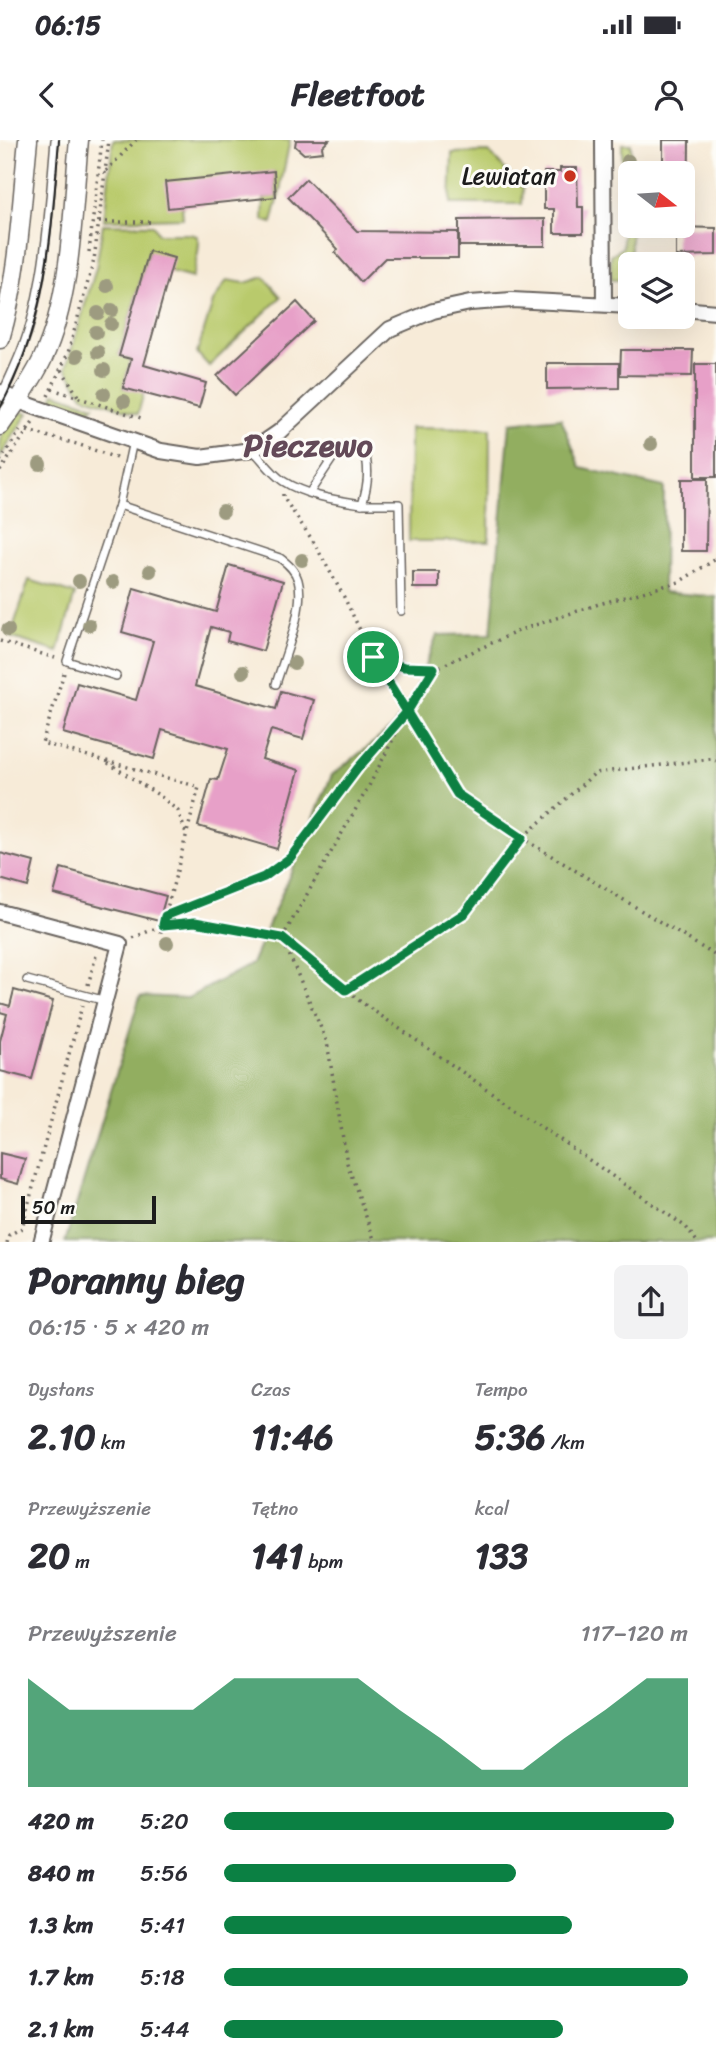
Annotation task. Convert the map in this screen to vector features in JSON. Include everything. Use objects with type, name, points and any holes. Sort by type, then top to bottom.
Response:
[{"type":"street","points":[[0,339],[16,261],[28,140]]},
{"type":"street","points":[[0,426],[5,396],[42,361],[59,314],[65,282],[79,140]]},
{"type":"street","points":[[603,140],[604,304]]},
{"type":"street","points":[[5,396],[161,451],[200,457],[253,450],[279,432],[390,329],[433,311],[470,303],[512,300],[618,305]]},
{"type":"street","points":[[695,310],[716,312]]},
{"type":"street","points":[[0,912],[120,944],[41,1242]]},
{"type":"lane","points":[[5,396],[33,316],[41,280],[55,140]]},
{"type":"lane","points":[[116,676],[68,661],[119,505],[133,440]]},
{"type":"lane","points":[[310,492],[340,447],[363,447],[368,460],[366,492],[362,504]]},
{"type":"lane","points":[[253,450],[283,481],[323,497],[362,504],[399,504],[401,611]]},
{"type":"lane","points":[[119,505],[280,558],[291,566],[298,580],[298,611],[276,684]]},
{"type":"lane","points":[[27,980],[107,1001]]},
{"type":"path","points":[[104,173],[136,140]]},
{"type":"path","points":[[99,222],[153,222]]},
{"type":"path","points":[[61,369],[79,398]]},
{"type":"path","points":[[52,389],[141,418]]},
{"type":"path","points":[[0,471],[37,416]]},
{"type":"path","points":[[0,461],[25,423]]},
{"type":"path","points":[[27,431],[120,459]]},
{"type":"path","points":[[283,481],[283,497],[325,563],[373,657],[457,794],[522,838],[716,956]]},
{"type":"path","points":[[373,657],[404,667],[434,668],[523,629],[679,582],[716,559]]},
{"type":"path","points":[[0,641],[68,661],[42,743],[199,787],[160,935]]},
{"type":"path","points":[[282,938],[434,668]]},
{"type":"path","points":[[165,916],[264,877],[290,858],[358,768],[407,712]]},
{"type":"path","points":[[346,990],[465,913],[522,838],[595,773],[711,759],[716,761]]},
{"type":"path","points":[[103,760],[160,796],[178,811],[186,834]]},
{"type":"path","points":[[120,944],[163,925],[195,922],[282,938],[346,990],[686,1227],[698,1242]]},
{"type":"path","points":[[282,938],[327,1042],[347,1163],[374,1239],[371,1242]]},
{"type":"path","points":[[7,1242],[9,1235],[23,1228],[100,939]]},
{"type":"green space","points":[[113,140],[290,140],[282,189],[272,223],[263,220],[264,198],[276,196],[274,172],[182,206],[183,218],[104,220]]},
{"type":"green space","points":[[622,144],[631,144],[631,161],[622,161]]},
{"type":"green space","points":[[489,152],[523,189],[522,204],[450,204],[452,153]]},
{"type":"green space","points":[[103,224],[153,225],[158,234],[190,234],[197,236],[199,243],[192,278],[170,272],[149,252],[119,355],[131,360],[123,388],[144,392],[138,414],[83,396],[66,368],[96,268]]},
{"type":"green space","points":[[623,238],[631,238],[631,252],[618,252],[618,280],[611,280],[611,255],[623,247]]},
{"type":"green space","points":[[264,277],[281,297],[209,366],[197,353],[213,302],[227,280],[245,283]]},
{"type":"green space","points":[[55,393],[94,406],[85,415],[50,403]]},
{"type":"green space","points":[[23,412],[28,413],[0,457],[6,424]]},
{"type":"green space","points":[[561,418],[581,468],[664,487],[663,592],[716,597],[716,1242],[65,1242],[140,996],[188,998],[252,964],[332,775],[393,727],[415,692],[437,635],[491,634],[510,423]]},
{"type":"green space","points":[[410,428],[490,429],[489,541],[409,541]]},
{"type":"green space","points":[[29,580],[75,594],[58,652],[10,637]]},
{"type":"building","points":[[296,140],[329,140],[322,147],[323,152],[304,154],[295,146]]},
{"type":"building","points":[[663,140],[689,140],[689,161],[663,161]]},
{"type":"building","points":[[560,168],[577,168],[578,207],[583,207],[583,233],[554,233],[554,209],[544,209],[544,172],[560,172]]},
{"type":"building","points":[[274,171],[276,197],[168,208],[165,182]]},
{"type":"building","points":[[306,179],[357,231],[458,232],[458,258],[385,258],[361,282],[335,253],[338,249],[288,197]]},
{"type":"building","points":[[545,219],[545,246],[459,246],[459,220]]},
{"type":"building","points":[[695,227],[716,228],[716,255],[676,252],[676,238],[695,238]]},
{"type":"building","points":[[149,251],[174,258],[144,365],[206,383],[199,408],[123,388],[131,359],[119,356]]},
{"type":"building","points":[[297,302],[314,321],[235,395],[217,376]]},
{"type":"building","points":[[621,350],[693,350],[692,376],[620,375]]},
{"type":"building","points":[[547,363],[619,363],[619,388],[547,389]]},
{"type":"building","points":[[695,364],[716,364],[716,477],[695,477]]},
{"type":"building","points":[[681,479],[707,479],[706,551],[681,551]]},
{"type":"building","points":[[229,565],[283,581],[263,651],[227,641],[229,632],[211,627],[195,686],[276,709],[281,691],[314,700],[303,739],[271,730],[262,759],[299,770],[277,849],[198,826],[211,779],[218,780],[228,749],[162,730],[154,759],[63,733],[77,683],[136,700],[153,641],[122,632],[134,588],[216,612]]},
{"type":"building","points":[[413,572],[439,572],[439,588],[413,588]]},
{"type":"building","points":[[0,853],[34,862],[28,887],[0,879]]},
{"type":"building","points":[[61,868],[166,896],[159,921],[54,894]]},
{"type":"building","points":[[14,990],[53,1001],[32,1079],[0,1071],[0,1041],[7,1014],[0,1012],[0,1003],[10,1006]]},
{"type":"building","points":[[0,1153],[25,1159],[18,1184],[0,1179]]},
{"type":"tram line","points":[[0,408],[16,376],[37,310],[49,244],[59,140]]},
{"type":"place","name":"Lewiatan","points":[[570,176]]},
{"type":"district","name":"Pieczewo","points":[[308,445]]},
{"type":"route","points":[[373,657],[404,667],[434,668],[407,712],[457,794],[522,838],[465,913],[346,990],[282,938],[195,922],[163,925],[165,916],[264,877],[290,858],[358,768],[407,712],[373,657]]}]
